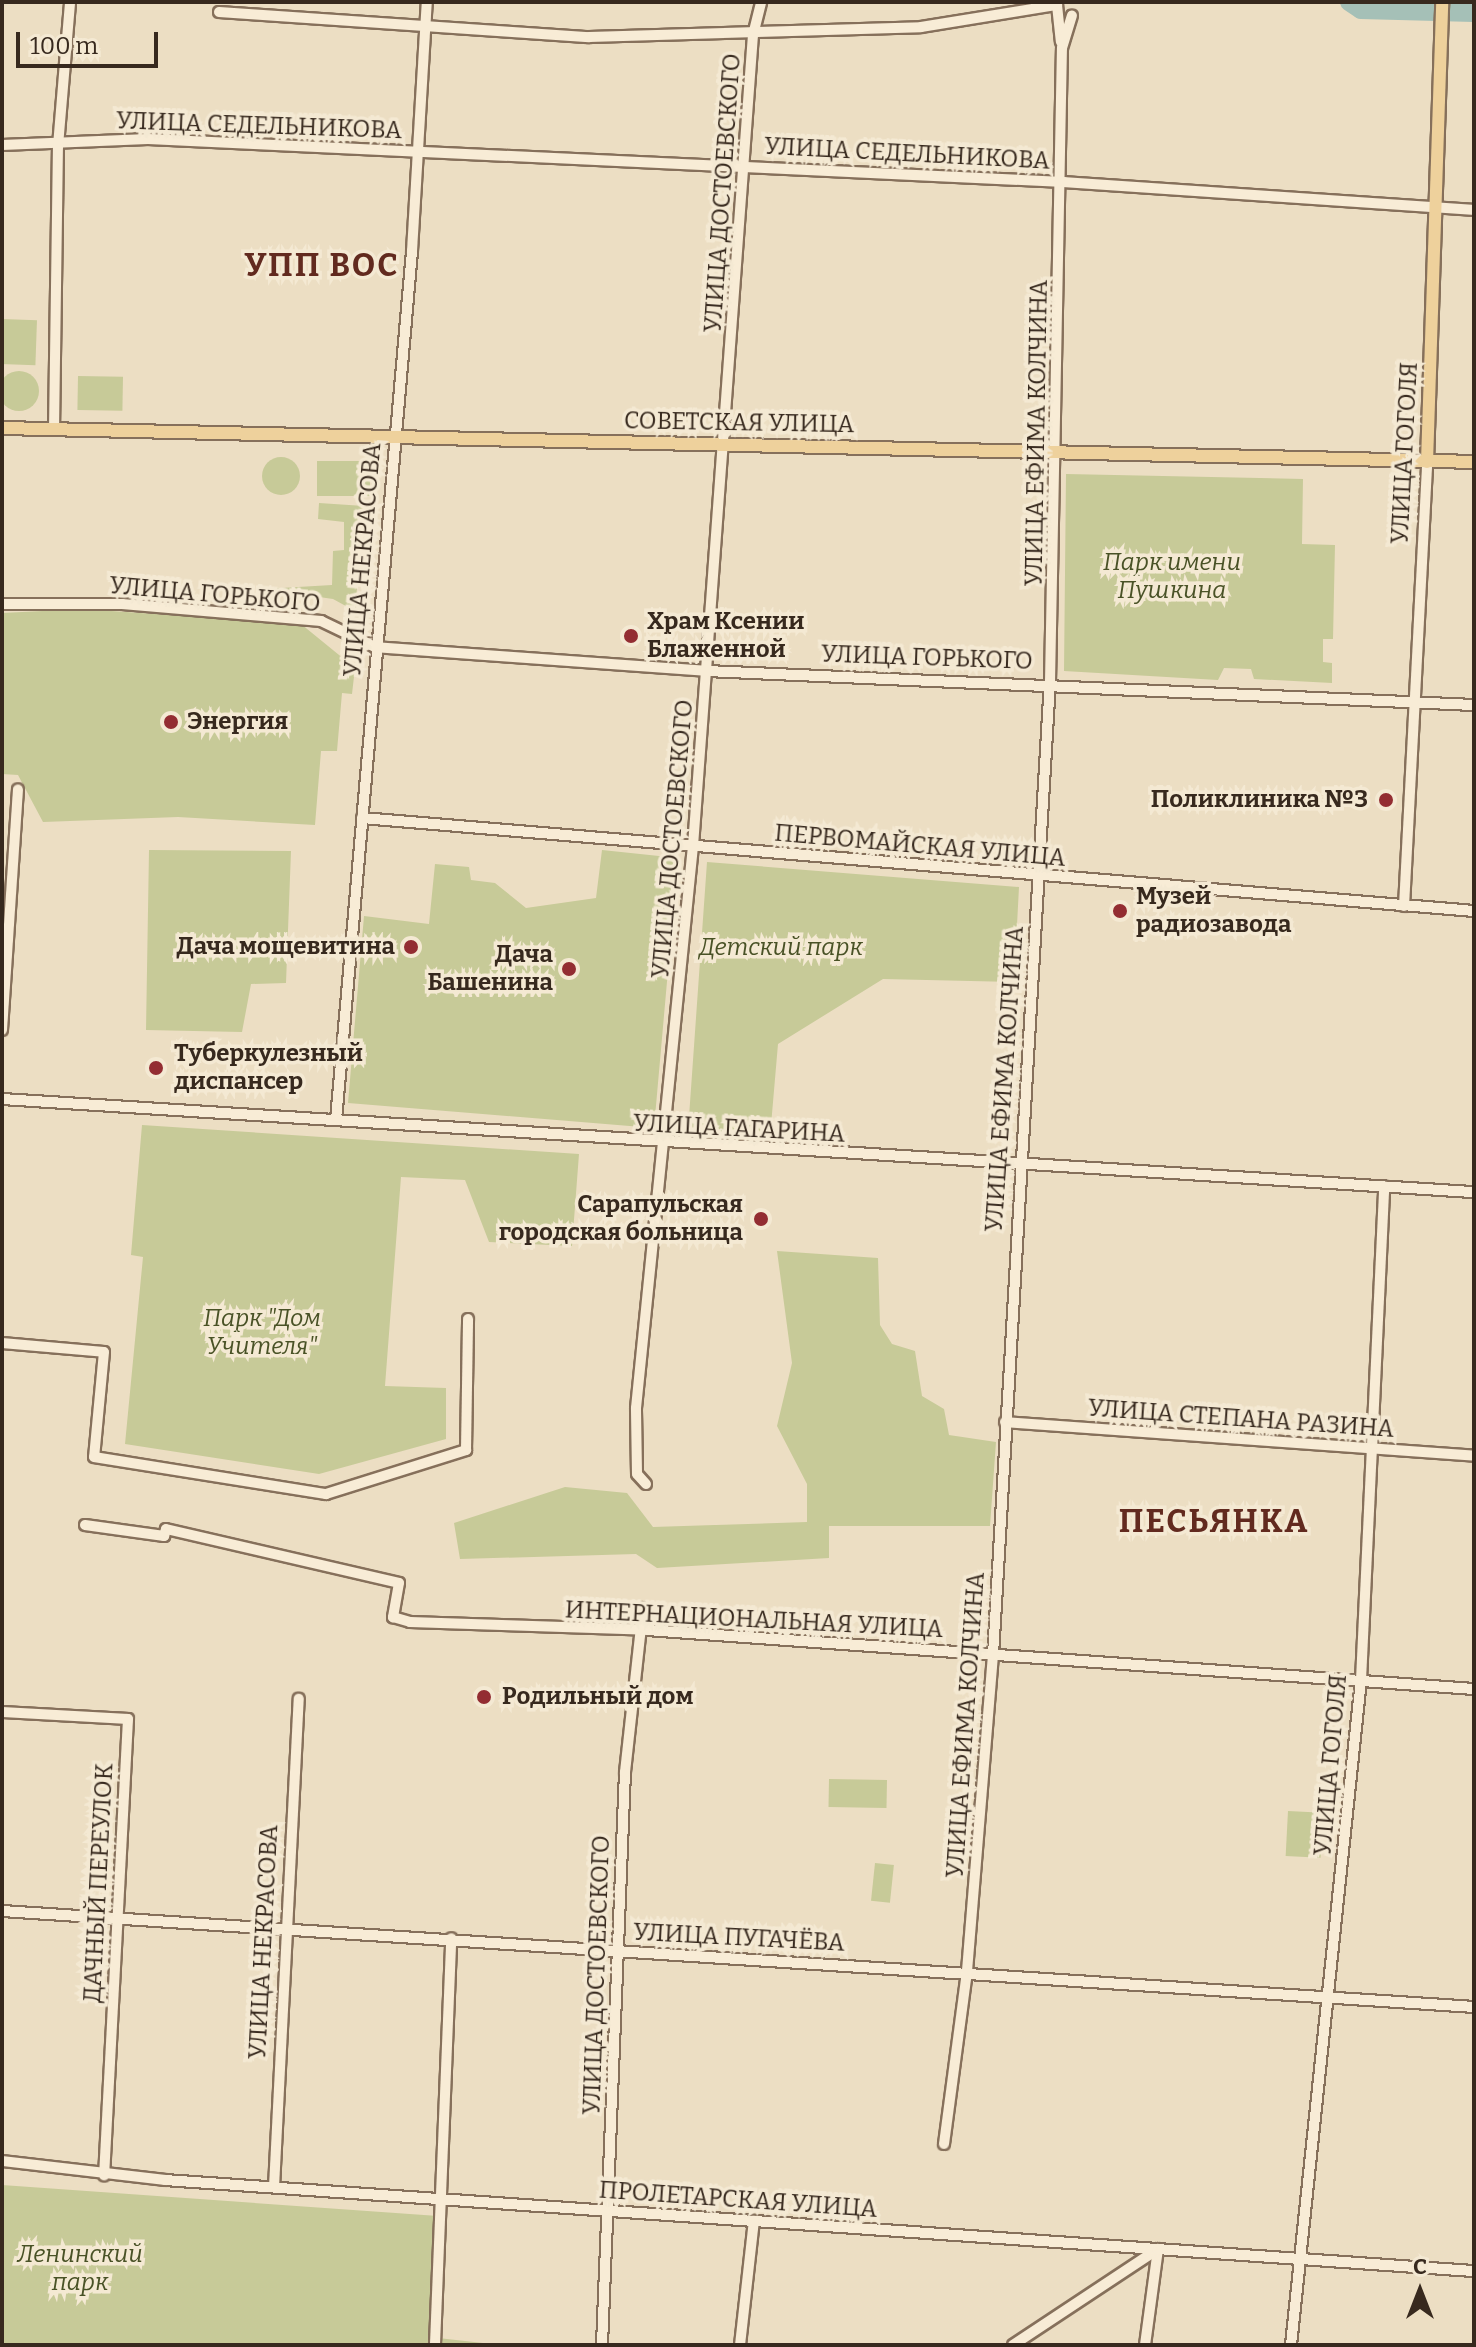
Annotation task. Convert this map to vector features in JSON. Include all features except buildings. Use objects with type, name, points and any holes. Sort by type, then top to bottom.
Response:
[{"type":"main road","name":"УЛИЦА ГОГОЛЯ","points":[[1427,462],[1436,101],[1442,2]]},
{"type":"main road","name":"СОВЕТСКАЯ УЛИЦА","points":[[2,428],[1474,462]]},
{"type":"street","points":[[54,430],[58,146],[70,2]]},
{"type":"street","name":"УЛИЦА НЕКРАСОВА","points":[[336,1120],[419,152],[427,2]]},
{"type":"street","name":"УЛИЦА ДОСТОЕВСКОГО","points":[[646,1484],[637,1474],[636,1408],[666,1146],[693,846],[747,167],[753,35],[761,2]]},
{"type":"street","points":[[219,12],[426,23],[589,37],[753,35],[921,27],[1057,5],[1062,48]]},
{"type":"street","name":"УЛИЦА ЕФИМА КОЛЧИНА","points":[[944,2144],[967,1971],[993,1655],[1050,682],[1059,453],[1064,182],[1062,48],[1072,15]]},
{"type":"street","name":"УЛИЦА СЕДЕЛЬНИКОВА","points":[[2,145],[58,146],[148,139],[1064,182],[1474,210]]},
{"type":"street","name":"УЛИЦА ГОГОЛЯ","points":[[1404,906],[1427,462]]},
{"type":"street","name":"УЛИЦА ГОРЬКОГО","points":[[2,604],[122,604],[321,621],[375,647],[707,671],[1050,682],[1474,705]]},
{"type":"street","points":[[2,1030],[18,790]]},
{"type":"street","name":"ПЕРВОМАЙСКАЯ УЛИЦА","points":[[362,818],[1038,877],[1474,911]]},
{"type":"street","name":"УЛИЦА ГАГАРИНА","points":[[2,1099],[336,1120],[666,1146],[1020,1163],[1474,1192]]},
{"type":"street","name":"УЛИЦА ГОГОЛЯ","points":[[1291,2345],[1332,1996],[1361,1680],[1384,1187]]},
{"type":"street","points":[[2,1343],[104,1352],[94,1457],[326,1494],[466,1450],[468,1319]]},
{"type":"street","name":"УЛИЦА СТЕПАНА РАЗИНА","points":[[1005,1422],[1474,1456]]},
{"type":"street","name":"ИНТЕРНАЦИОНАЛЬНАЯ УЛИЦА","points":[[85,1525],[164,1536],[166,1529],[399,1583],[393,1617],[410,1622],[993,1655],[1474,1689]]},
{"type":"street","name":"УЛИЦА ДОСТОЕВСКОГО","points":[[602,2345],[635,1633],[643,1608]]},
{"type":"street","name":"УЛИЦА НЕКРАСОВА","points":[[274,2187],[283,1928],[299,1699]]},
{"type":"street","name":"ДАЧНЫЙ ПЕРЕУЛОК","points":[[2,1712],[128,1719],[115,1917],[104,2175]]},
{"type":"street","name":"УЛИЦА ПУГАЧЁВА","points":[[2,1911],[967,1971],[1474,2007]]},
{"type":"street","points":[[435,2344],[445,2199],[438,2190],[451,1938]]},
{"type":"street","name":"ПРОЛЕТАРСКАЯ УЛИЦА","points":[[2,2161],[104,2175],[1474,2271]]},
{"type":"street","points":[[740,2345],[754,2221]]},
{"type":"street","points":[[1013,2345],[1158,2249]]},
{"type":"street","points":[[1145,2345],[1158,2249]]},
{"type":"green space","points":[[2,319],[37,320],[35,365],[2,364]]},
{"type":"green space","points":[[19,371],[33,377],[39,391],[33,405],[19,411],[5,405],[-1,391],[5,377]]},
{"type":"green space","points":[[78,376],[123,377],[122,411],[77,410]]},
{"type":"green space","points":[[281,457],[294,463],[300,476],[294,489],[281,495],[268,489],[262,476],[268,463]]},
{"type":"green space","points":[[317,461],[370,461],[370,496],[317,496]]},
{"type":"green space","name":"Парк имени Пушкина","points":[[1066,474],[1303,479],[1302,544],[1335,545],[1333,639],[1323,639],[1323,662],[1332,663],[1332,683],[1254,679],[1251,669],[1224,668],[1218,680],[1064,671]]},
{"type":"green space","points":[[319,503],[364,506],[355,611],[333,599],[264,589],[332,585],[333,551],[344,550],[344,522],[318,519]]},
{"type":"green space","name":"Энергия","points":[[83,609],[301,624],[355,668],[352,694],[342,693],[337,751],[321,751],[315,825],[178,817],[43,822],[18,775],[2,774],[2,613]]},
{"type":"green space","points":[[149,850],[291,851],[286,983],[251,984],[242,1032],[146,1030]]},
{"type":"green space","points":[[602,850],[678,858],[654,1128],[348,1103],[364,916],[429,924],[435,864],[469,867],[471,880],[495,883],[526,908],[596,898]]},
{"type":"green space","name":"Детский парк","points":[[707,862],[1019,887],[1014,982],[883,979],[778,1044],[770,1137],[688,1131]]},
{"type":"green space","name":"Парк \"Дом Учителя\"","points":[[142,1125],[579,1154],[572,1246],[489,1242],[465,1180],[401,1177],[385,1386],[446,1388],[446,1439],[319,1474],[125,1444],[143,1257],[131,1255]]},
{"type":"green space","points":[[777,1251],[878,1258],[880,1325],[892,1344],[915,1351],[922,1396],[944,1409],[949,1435],[996,1442],[990,1526],[829,1526],[829,1558],[657,1568],[636,1554],[460,1559],[454,1523],[565,1487],[627,1493],[653,1527],[807,1522],[807,1484],[777,1426],[792,1363]]},
{"type":"green space","points":[[829,1779],[887,1780],[887,1808],[829,1807]]},
{"type":"green space","points":[[1288,1811],[1323,1813],[1321,1858],[1286,1856]]},
{"type":"green space","points":[[875,1863],[894,1865],[890,1903],[871,1901]]},
{"type":"green space","name":"Ленинский парк","points":[[2,2185],[438,2216],[438,2338],[501,2345],[2,2345]]},
{"type":"waterway","points":[[1349,2],[1361,10],[1474,13]]},
{"type":"place","name":"Храм Ксении Блаженной","points":[[631,636]]},
{"type":"place","name":"Энергия","points":[[171,722]]},
{"type":"place","name":"Поликлиника №3","points":[[1386,800]]},
{"type":"place","name":"Музей радиозавода","points":[[1120,911]]},
{"type":"place","name":"Дача мощевитина","points":[[411,947]]},
{"type":"place","name":"Дача Башенина","points":[[569,969]]},
{"type":"place","name":"Туберкулезный диспансер","points":[[156,1068]]},
{"type":"place","name":"Сарапульская городская больница","points":[[761,1219]]},
{"type":"place","name":"Родильный дом","points":[[484,1697]]},
{"type":"district","name":"УПП ВОС","points":[[322,265]]},
{"type":"district","name":"ПЕСЬЯНКА","points":[[1214,1521]]}]
